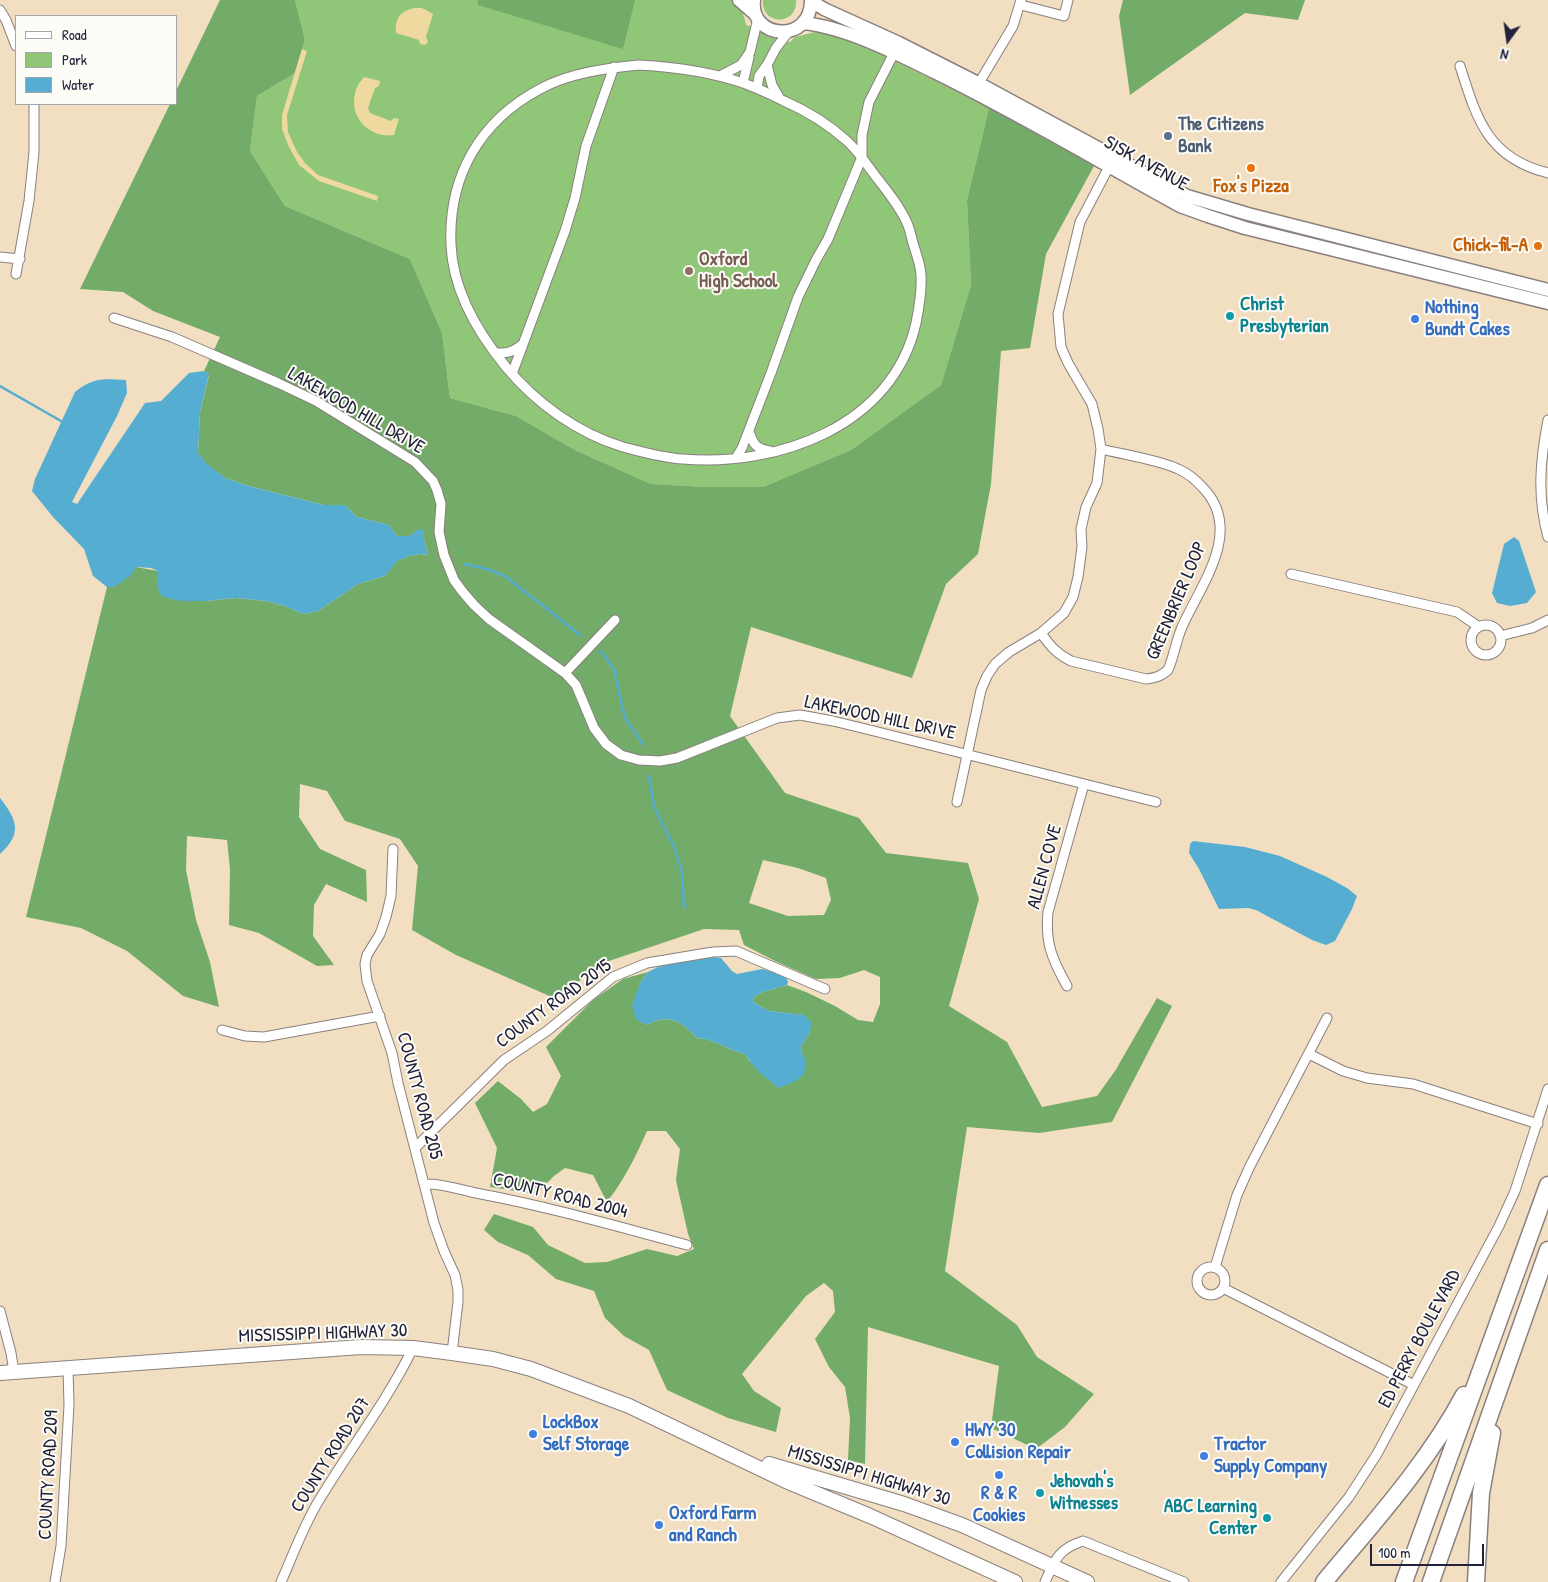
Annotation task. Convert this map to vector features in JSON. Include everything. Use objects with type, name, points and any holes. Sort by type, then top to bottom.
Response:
[{"type":"highway","points":[[1404,1582],[1548,1185]]},
{"type":"highway","points":[[1432,1582],[1548,1250]]},
{"type":"highway","points":[[1476,1582],[1481,1493],[1490,1439],[1513,1346]]},
{"type":"highway","points":[[1324,1582],[1406,1485],[1458,1406],[1490,1347]]},
{"type":"main road","name":"MISSISSIPPI HIGHWAY 30","points":[[7,1372],[361,1347],[413,1348],[493,1359],[531,1369],[629,1406],[786,1481],[870,1516],[1015,1582]]},
{"type":"main road","name":"MISSISSIPPI HIGHWAY 30","points":[[693,1436],[779,1468],[904,1504],[962,1525],[1087,1582]]},
{"type":"main road","points":[[870,1516],[878,1496]]},
{"type":"street","points":[[739,0],[771,30],[789,31],[803,23]]},
{"type":"street","points":[[743,83],[757,16],[754,0]]},
{"type":"street","points":[[976,87],[1013,26],[1021,3],[1064,16],[1068,0]]},
{"type":"street","name":"SISK AVENUE","points":[[811,1],[811,9],[803,23],[818,24],[867,41],[897,47]]},
{"type":"street","name":"SISK AVENUE","points":[[811,1],[976,87],[1112,161],[1187,196],[1217,206],[1548,290]]},
{"type":"street","points":[[0,10],[15,43]]},
{"type":"street","points":[[757,88],[760,76],[776,48],[789,31]]},
{"type":"street","points":[[736,458],[742,448],[772,373],[798,297],[828,239],[862,157],[862,135],[868,102],[897,47]]},
{"type":"street","points":[[720,76],[741,65],[750,52]]},
{"type":"street","points":[[639,65],[666,66],[720,76],[757,88],[780,99],[808,112],[849,142],[888,191],[908,224],[921,275],[919,308],[913,336],[901,363],[887,384],[871,402],[851,419],[826,433],[791,447],[755,457],[715,460],[681,459],[650,454],[620,446],[591,434],[564,419],[518,381],[494,352],[474,321],[460,289],[452,258],[450,236],[452,209],[457,186],[467,160],[477,144],[495,121],[516,104],[543,87],[582,74],[614,67],[639,65]]},
{"type":"street","points":[[767,65],[772,85],[780,99]]},
{"type":"street","points":[[1460,66],[1476,111],[1485,130],[1498,147],[1516,162],[1530,169],[1548,173]]},
{"type":"street","points":[[512,374],[565,232],[575,198],[586,146],[614,67]]},
{"type":"street","points":[[16,274],[29,201],[34,152],[34,105]]},
{"type":"street","points":[[957,802],[981,690],[987,676],[995,664],[1009,652],[1041,633],[1064,613],[1073,596],[1078,577],[1082,547],[1081,529],[1086,507],[1097,483],[1101,449],[1092,404],[1061,347],[1058,314],[1080,222],[1112,161]]},
{"type":"street","name":"SISK AVENUE","points":[[1112,161],[1180,206],[1208,216],[1245,228],[1548,303]]},
{"type":"street","points":[[0,257],[20,259]]},
{"type":"street","name":"LAKEWOOD HILL DRIVE","points":[[114,318],[172,337],[316,401],[416,462],[430,476],[437,490],[441,504],[439,532],[444,555],[454,580],[489,619],[565,673],[576,686],[590,721],[606,744],[622,754],[639,760],[660,761],[677,758],[777,718],[800,715],[832,721],[1156,802]]},
{"type":"street","points":[[494,352],[501,354],[510,352],[524,342]]},
{"type":"street","points":[[1548,420],[1542,451],[1540,479],[1542,505],[1548,537]]},
{"type":"street","points":[[749,431],[756,446],[761,450],[773,452]]},
{"type":"street","name":"GREENBRIER LOOP","points":[[1041,633],[1052,649],[1071,661],[1146,679],[1155,678],[1168,670],[1182,626],[1213,566],[1218,550],[1220,524],[1209,495],[1200,485],[1179,469],[1101,449]]},
{"type":"street","points":[[1291,574],[1457,612],[1479,627]]},
{"type":"street","points":[[565,673],[615,620]]},
{"type":"street","points":[[1500,636],[1532,628],[1548,620]]},
{"type":"street","points":[[1484,625],[1494,628],[1501,641],[1497,650],[1489,654],[1480,654],[1473,648],[1471,639],[1475,630],[1479,627],[1484,625]]},
{"type":"street","name":"ALLEN COVE","points":[[1067,986],[1051,952],[1046,931],[1048,912],[1084,784]]},
{"type":"street","name":"COUNTY ROAD 205","points":[[393,850],[391,896],[386,917],[380,934],[367,955],[365,964],[367,981],[392,1053],[434,1223],[455,1276],[458,1302],[452,1353]]},
{"type":"street","name":"COUNTY ROAD 2015","points":[[416,1147],[504,1060],[547,1031],[613,977],[647,963],[736,950],[825,989]]},
{"type":"street","points":[[222,1030],[246,1036],[264,1037],[380,1016]]},
{"type":"street","points":[[1215,1267],[1237,1195],[1250,1166],[1327,1018]]},
{"type":"street","points":[[1309,1054],[1342,1071],[1367,1078],[1413,1084],[1538,1124]]},
{"type":"street","name":"ED PERRY BOULEVARD","points":[[1281,1582],[1349,1497],[1377,1454],[1499,1226],[1515,1191],[1548,1089]]},
{"type":"street","name":"COUNTY ROAD 2004","points":[[425,1184],[439,1184],[500,1198],[687,1245]]},
{"type":"street","points":[[1215,1267],[1224,1276],[1223,1288],[1215,1294],[1205,1294],[1198,1287],[1199,1273],[1206,1268],[1215,1267]]},
{"type":"street","points":[[1223,1288],[1414,1385]]},
{"type":"street","points":[[0,1311],[11,1353],[7,1372]]},
{"type":"street","name":"COUNTY ROAD 207","points":[[281,1582],[317,1503],[402,1371],[413,1348]]},
{"type":"street","name":"COUNTY ROAD 209","points":[[55,1582],[62,1537],[69,1405],[68,1369]]},
{"type":"street","points":[[1045,1582],[1058,1555],[1072,1545],[1083,1542],[1184,1582]]},
{"type":"green space","points":[[220,0],[295,0],[305,40],[295,73],[257,96],[250,151],[285,206],[410,259],[442,333],[450,398],[516,416],[575,450],[651,484],[763,487],[851,450],[941,385],[971,285],[967,200],[989,108],[1094,166],[1046,254],[1030,348],[1001,351],[991,484],[978,554],[946,584],[912,678],[751,627],[730,716],[785,793],[859,818],[886,853],[968,863],[979,899],[949,1006],[1007,1042],[1042,1107],[1097,1096],[1115,1071],[1157,998],[1172,1006],[1112,1122],[1039,1133],[967,1127],[945,1271],[1017,1325],[1037,1357],[1094,1394],[1065,1427],[1036,1449],[991,1428],[999,1366],[868,1327],[865,1464],[848,1460],[850,1418],[845,1387],[829,1367],[815,1339],[835,1312],[833,1291],[824,1283],[806,1296],[742,1374],[754,1391],[781,1408],[776,1432],[728,1418],[667,1390],[649,1350],[624,1336],[605,1318],[594,1291],[556,1279],[528,1255],[498,1242],[484,1230],[494,1214],[533,1227],[548,1245],[585,1263],[607,1262],[647,1249],[677,1256],[694,1249],[688,1234],[676,1180],[680,1149],[666,1131],[647,1131],[629,1168],[607,1202],[593,1175],[565,1168],[536,1194],[490,1187],[497,1148],[475,1103],[498,1081],[521,1099],[533,1112],[547,1104],[561,1076],[546,1047],[593,1000],[623,979],[648,972],[640,983],[646,1025],[654,1021],[668,1019],[680,1023],[697,1038],[710,1040],[745,1054],[750,1062],[802,1054],[801,1047],[810,1031],[803,1015],[769,1011],[753,1002],[754,997],[763,992],[787,985],[835,1006],[858,1020],[873,1022],[880,1004],[880,977],[864,970],[840,978],[816,979],[744,945],[739,930],[704,929],[609,961],[554,998],[456,955],[412,930],[418,866],[400,839],[345,821],[327,791],[300,784],[299,817],[320,849],[366,870],[367,902],[326,884],[314,905],[313,936],[334,965],[317,966],[259,933],[229,925],[230,869],[227,840],[187,836],[186,870],[196,920],[210,962],[219,1007],[183,996],[127,951],[81,928],[26,917],[107,587],[114,587],[136,567],[158,571],[157,583],[180,601],[236,598],[266,601],[285,606],[303,614],[318,611],[358,584],[385,576],[396,561],[409,556],[428,555],[424,539],[417,530],[411,536],[397,536],[389,525],[357,517],[345,505],[324,505],[252,487],[225,478],[206,464],[198,453],[200,412],[209,375],[204,371],[220,337],[153,311],[123,292],[80,289],[170,105],[178,105],[178,87]],"holes":[[[763,860],[798,868],[826,878],[831,900],[824,915],[788,916],[749,903]]]},
{"type":"green space","name":"Oxford High School","points":[[295,0],[732,0],[742,11],[746,25],[759,29],[769,35],[790,42],[795,37],[819,31],[867,47],[989,108],[967,200],[971,285],[941,385],[851,450],[763,487],[651,484],[575,450],[516,416],[450,398],[442,333],[410,259],[285,206],[250,151],[257,96],[295,73],[305,40]]},
{"type":"green space","points":[[478,0],[635,0],[623,49],[478,5]]},
{"type":"green space","points":[[763,0],[796,0],[795,9],[791,15],[779,20],[768,15],[764,9]]},
{"type":"green space","points":[[1123,0],[1305,0],[1298,20],[1245,13],[1130,95],[1119,16]]},
{"type":"sand","points":[[415,8],[422,8],[433,14],[426,37],[428,42],[425,45],[420,44],[419,40],[396,33],[396,23],[402,13]]},
{"type":"sand","points":[[302,49],[307,51],[287,115],[288,132],[297,152],[305,163],[318,175],[378,196],[377,201],[319,181],[299,165],[289,147],[282,129],[282,115]]},
{"type":"sand","points":[[364,77],[380,81],[379,86],[375,88],[368,108],[370,113],[391,121],[394,118],[399,119],[394,135],[377,134],[363,125],[358,118],[354,103],[355,94],[357,87]]},
{"type":"water","points":[[204,371],[209,374],[200,412],[198,453],[207,464],[225,478],[252,487],[324,505],[345,505],[357,517],[389,525],[397,536],[410,536],[417,530],[424,529],[424,539],[428,555],[409,556],[397,561],[385,576],[358,584],[318,611],[303,614],[285,606],[266,601],[236,598],[180,601],[164,597],[159,593],[157,583],[158,571],[151,568],[136,567],[130,576],[114,587],[107,587],[93,576],[84,549],[53,517],[32,491],[35,479],[75,392],[93,381],[126,380],[127,393],[72,502],[77,504],[145,403],[161,401],[189,373]]},
{"type":"water","points":[[1514,537],[1519,541],[1536,592],[1527,603],[1510,606],[1497,603],[1492,593],[1504,544]]},
{"type":"water","points":[[0,798],[14,820],[15,833],[0,854]]},
{"type":"water","points":[[1193,841],[1245,847],[1280,856],[1347,888],[1357,896],[1335,941],[1326,945],[1312,940],[1256,910],[1248,908],[1219,909],[1189,853],[1190,844]]},
{"type":"water","points":[[707,956],[721,958],[737,974],[762,969],[786,977],[787,985],[763,992],[754,997],[753,1002],[769,1011],[804,1015],[812,1023],[810,1031],[801,1047],[802,1054],[806,1060],[804,1074],[796,1081],[779,1088],[756,1068],[745,1054],[710,1040],[697,1038],[680,1023],[668,1019],[654,1021],[646,1025],[636,1019],[632,1006],[640,983],[648,972],[658,967]]},
{"type":"waterway","points":[[0,386],[61,421]]},
{"type":"waterway","points":[[464,564],[487,569],[505,576],[580,635]]},
{"type":"waterway","points":[[601,651],[615,671],[625,718],[643,744]]},
{"type":"waterway","points":[[649,776],[654,807],[675,849],[682,873],[684,908]]},
{"type":"place","name":"The Citizens Bank","points":[[1168,136]]},
{"type":"place","name":"Fox's Pizza","points":[[1251,168]]},
{"type":"place","name":"Chick-fil-A","points":[[1538,246]]},
{"type":"place","name":"Oxford High School","points":[[689,271]]},
{"type":"place","name":"Christ Presbyterian","points":[[1230,316]]},
{"type":"place","name":"Nothing Bundt Cakes","points":[[1415,319]]},
{"type":"place","name":"LockBox Self Storage","points":[[533,1434]]},
{"type":"place","name":"HWY 30 Collision Repair","points":[[955,1442]]},
{"type":"place","name":"Tractor Supply Company","points":[[1204,1456]]},
{"type":"place","name":"R & R Cookies","points":[[999,1475]]},
{"type":"place","name":"Jehovah's Witnesses","points":[[1040,1493]]},
{"type":"place","name":"ABC Learning Center","points":[[1267,1518]]},
{"type":"place","name":"Oxford Farm and Ranch","points":[[659,1525]]}]
